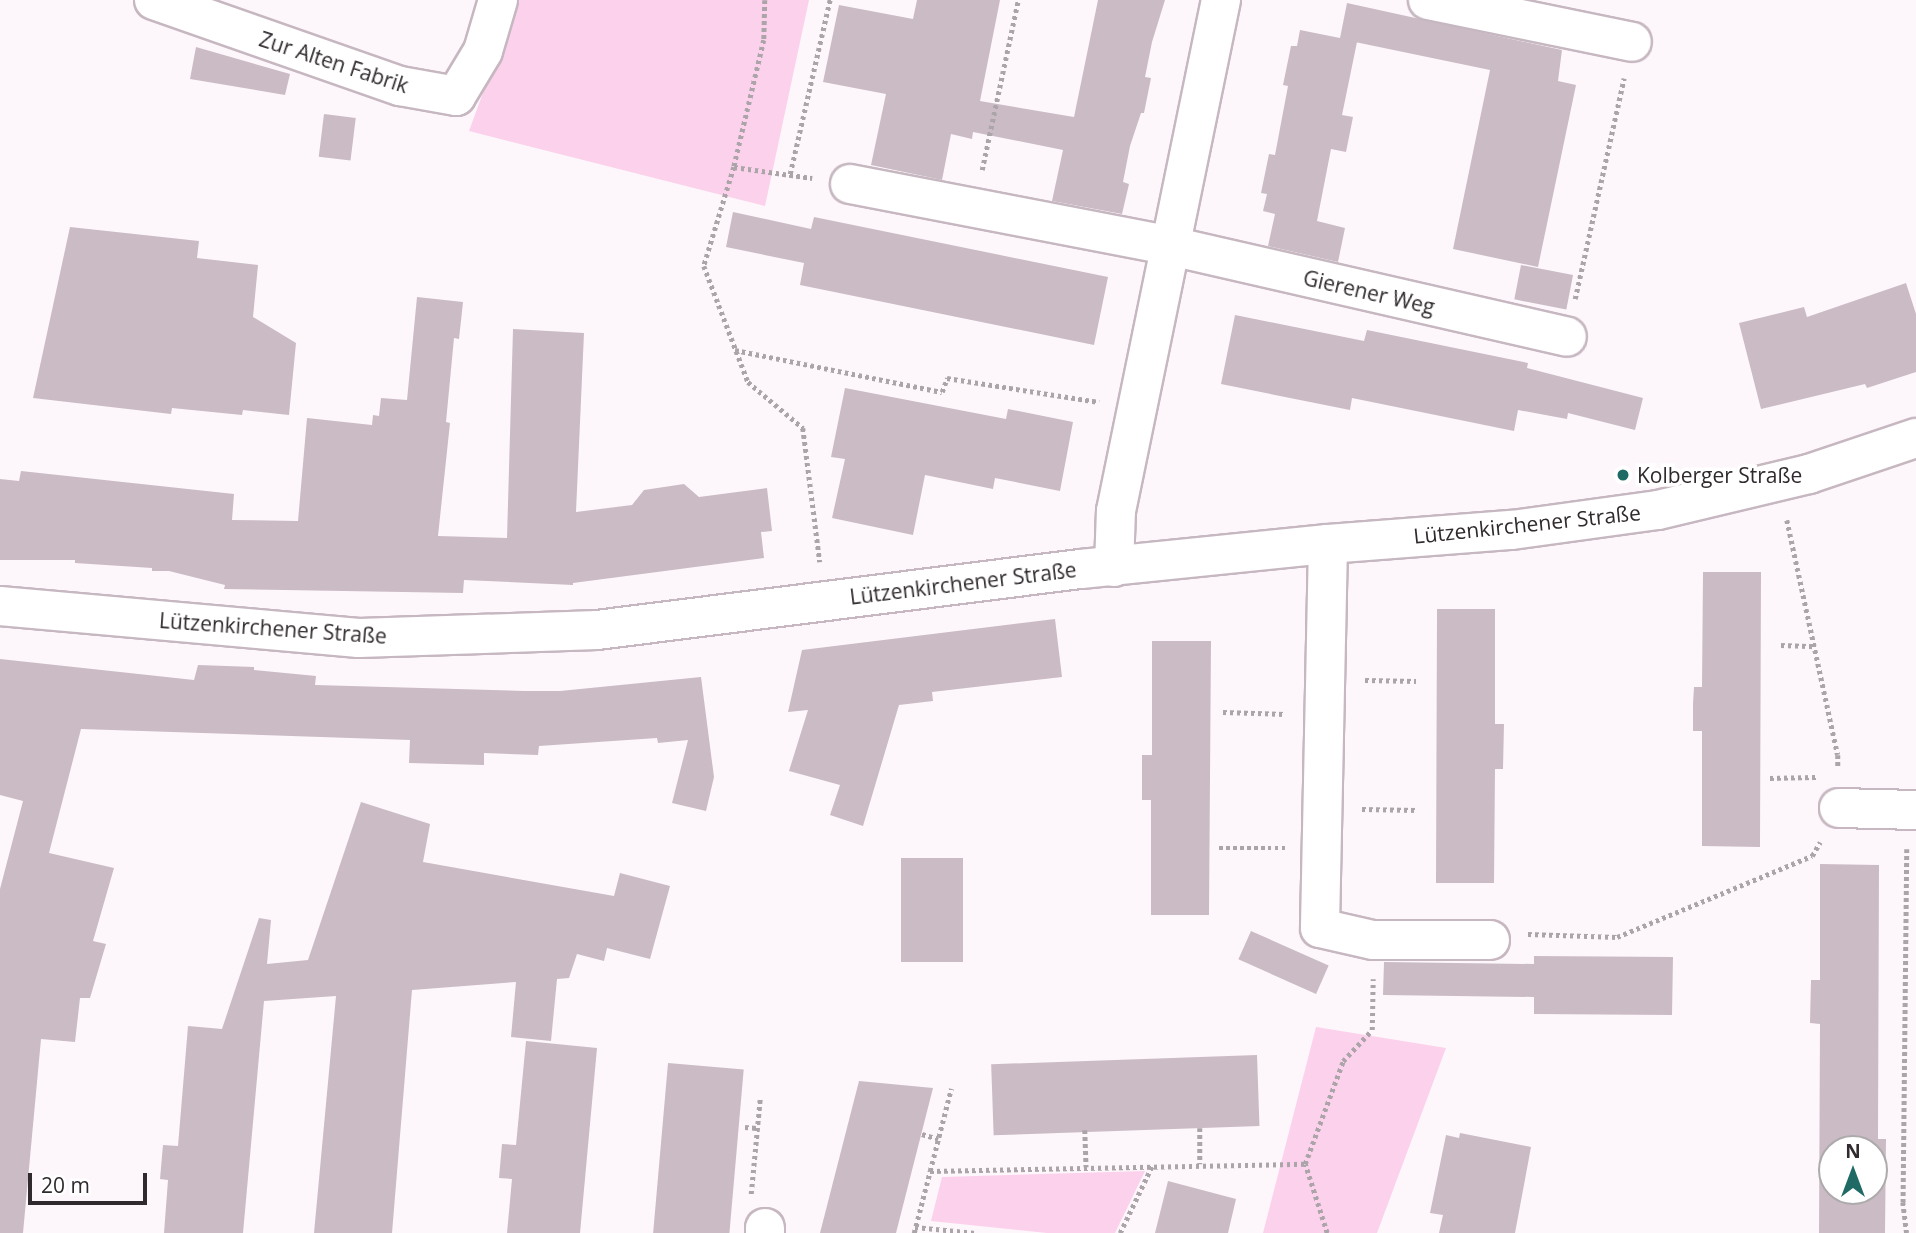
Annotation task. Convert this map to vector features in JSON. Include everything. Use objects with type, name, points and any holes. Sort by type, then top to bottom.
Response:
[{"type":"street","name":"Zur Alten Fabrik","points":[[154,0],[400,86],[456,96],[483,51],[498,0]]},
{"type":"street","points":[[1114,568],[1116,511],[1221,0]]},
{"type":"street","points":[[1428,0],[1632,42]]},
{"type":"street","name":"Gierener Weg","points":[[850,184],[1171,246],[1567,337]]},
{"type":"street","name":"Lützenkirchener Straße","points":[[0,606],[359,638],[597,630],[825,599],[1328,544],[1512,530],[1658,510],[1778,481],[1916,438]]},
{"type":"street","points":[[1328,544],[1320,928],[1373,940],[1490,940]]},
{"type":"street","points":[[1838,792],[1912,810]]},
{"type":"path","points":[[765,0],[764,40],[734,167],[704,266],[748,382],[803,428],[825,599]]},
{"type":"path","points":[[790,174],[831,0]]},
{"type":"path","points":[[973,208],[1018,0]]},
{"type":"path","points":[[1567,337],[1632,42]]},
{"type":"path","points":[[734,167],[850,184]]},
{"type":"path","points":[[735,350],[943,391],[947,378],[1139,409]]},
{"type":"path","points":[[1490,940],[1503,933],[1617,937],[1812,856],[1838,792],[1838,755],[1778,481]]},
{"type":"path","points":[[1781,645],[1815,646]]},
{"type":"path","points":[[1223,712],[1416,681]]},
{"type":"path","points":[[1770,778],[1838,792]]},
{"type":"path","points":[[1323,808],[1417,810]]},
{"type":"path","points":[[1908,1233],[1903,1202],[1912,810]]},
{"type":"path","points":[[1219,848],[1322,848]]},
{"type":"path","points":[[1327,1233],[1305,1164],[1343,1061],[1372,1030],[1373,940]]},
{"type":"path","points":[[914,1233],[951,1089]]},
{"type":"path","points":[[760,1098],[757,1128],[760,1223]]},
{"type":"path","points":[[746,1127],[757,1128]]},
{"type":"path","points":[[1200,1128],[1200,1164]]},
{"type":"path","points":[[1085,1130],[1086,1167]]},
{"type":"path","points":[[922,1134],[938,1139]]},
{"type":"path","points":[[930,1171],[1305,1164]]},
{"type":"path","points":[[1119,1233],[1152,1166]]},
{"type":"path","points":[[915,1227],[976,1233]]},
{"type":"shaded area","points":[[517,0],[809,0],[765,206],[469,131]]},
{"type":"shaded area","points":[[1316,1027],[1446,1048],[1377,1233],[1263,1233]]},
{"type":"shaded area","points":[[1145,1171],[1115,1233],[1047,1233],[931,1221],[942,1177]]},
{"type":"building","points":[[917,0],[1000,0],[980,101],[1074,117],[1098,0],[1165,0],[1145,77],[1151,78],[1144,113],[1141,113],[1130,146],[1123,182],[1129,184],[1122,214],[1052,201],[1063,150],[973,132],[972,139],[951,134],[942,180],[871,165],[886,94],[823,82],[839,5],[913,19]]},
{"type":"building","points":[[1347,3],[1562,50],[1558,81],[1576,85],[1538,267],[1453,249],[1490,70],[1357,42],[1342,115],[1353,117],[1346,152],[1331,149],[1317,221],[1345,228],[1338,262],[1268,246],[1275,214],[1263,211],[1267,194],[1261,193],[1269,154],[1275,155],[1288,86],[1283,85],[1291,46],[1297,46],[1300,30],[1340,38]]},
{"type":"building","points":[[196,47],[290,74],[285,95],[190,79]]},
{"type":"building","points":[[324,114],[356,118],[351,161],[319,157]]},
{"type":"building","points":[[733,212],[811,229],[814,217],[1108,277],[1094,345],[800,285],[804,263],[726,247]]},
{"type":"building","points":[[70,227],[199,241],[197,258],[258,265],[253,317],[296,343],[289,415],[243,410],[242,415],[172,408],[171,414],[33,398]]},
{"type":"building","points":[[1521,265],[1573,275],[1566,309],[1514,299]]},
{"type":"building","points":[[1906,283],[1916,314],[1916,372],[1867,388],[1865,384],[1761,409],[1739,323],[1804,307],[1807,317]]},
{"type":"building","points":[[417,297],[463,302],[459,339],[454,338],[446,422],[450,423],[438,536],[507,538],[513,329],[584,333],[576,512],[632,505],[644,490],[684,484],[699,497],[767,488],[772,531],[761,532],[764,558],[573,585],[464,580],[463,593],[224,589],[225,585],[169,571],[152,571],[152,568],[75,563],[75,560],[0,560],[0,479],[19,481],[21,471],[234,494],[232,520],[298,521],[307,418],[372,425],[373,415],[379,416],[381,398],[407,400]]},
{"type":"building","points":[[1235,315],[1364,341],[1367,330],[1528,363],[1527,368],[1643,398],[1635,430],[1568,413],[1567,419],[1518,410],[1514,431],[1352,398],[1350,410],[1221,384]]},
{"type":"building","points":[[845,388],[1006,419],[1008,409],[1073,422],[1060,491],[995,478],[993,489],[925,475],[913,535],[832,518],[845,459],[831,457]]},
{"type":"building","points":[[1703,572],[1761,572],[1760,847],[1702,846],[1702,731],[1693,731],[1693,704],[1694,687],[1702,687]]},
{"type":"building","points":[[1437,609],[1495,609],[1495,724],[1504,724],[1503,769],[1495,769],[1494,883],[1436,883]]},
{"type":"building","points":[[1055,619],[1062,677],[932,692],[933,701],[899,705],[863,826],[830,815],[840,785],[789,771],[808,710],[788,712],[802,650]]},
{"type":"building","points":[[1152,641],[1211,641],[1209,915],[1151,915],[1151,800],[1142,800],[1142,755],[1152,755]]},
{"type":"building","points":[[0,659],[194,680],[198,665],[254,667],[254,670],[316,676],[315,685],[524,691],[560,691],[701,677],[714,777],[706,811],[672,803],[688,740],[658,743],[657,738],[539,746],[538,755],[484,753],[484,765],[409,763],[410,740],[81,729],[49,853],[114,868],[93,941],[106,944],[90,998],[80,998],[75,1042],[41,1039],[23,1233],[0,1233],[0,889],[23,801],[0,795]]},
{"type":"building","points":[[361,802],[430,824],[423,862],[614,896],[620,873],[670,886],[650,959],[607,948],[604,961],[577,954],[569,978],[557,979],[551,1041],[511,1037],[516,982],[412,990],[392,1233],[314,1233],[336,996],[264,1001],[243,1233],[164,1233],[168,1180],[160,1179],[163,1145],[178,1146],[188,1026],[222,1029],[259,918],[271,920],[267,964],[308,960]]},
{"type":"building","points":[[901,858],[963,858],[963,962],[901,962]]},
{"type":"building","points":[[1820,864],[1879,865],[1878,1135],[1819,1135],[1820,1024],[1810,1023],[1811,980],[1820,980]]},
{"type":"building","points":[[1251,931],[1329,966],[1316,994],[1238,959]]},
{"type":"building","points":[[1534,956],[1673,957],[1672,1015],[1534,1014],[1534,997],[1383,995],[1384,962],[1534,964]]},
{"type":"building","points":[[526,1041],[597,1048],[580,1233],[507,1233],[512,1179],[499,1178],[502,1144],[516,1145]]},
{"type":"building","points":[[1257,1055],[1259,1126],[994,1135],[991,1064]]},
{"type":"building","points":[[668,1063],[744,1070],[729,1233],[653,1233]]},
{"type":"building","points":[[859,1081],[933,1088],[896,1233],[820,1233]]},
{"type":"building","points":[[1460,1133],[1531,1147],[1515,1233],[1439,1233],[1443,1215],[1430,1213],[1446,1135],[1459,1138]]},
{"type":"building","points":[[1168,1181],[1236,1199],[1228,1233],[1155,1233]]},
{"type":"building","points":[[1819,1205],[1885,1205],[1885,1233],[1819,1233]]},
{"type":"place","name":"Kolberger Straße","points":[[1623,475]]}]
